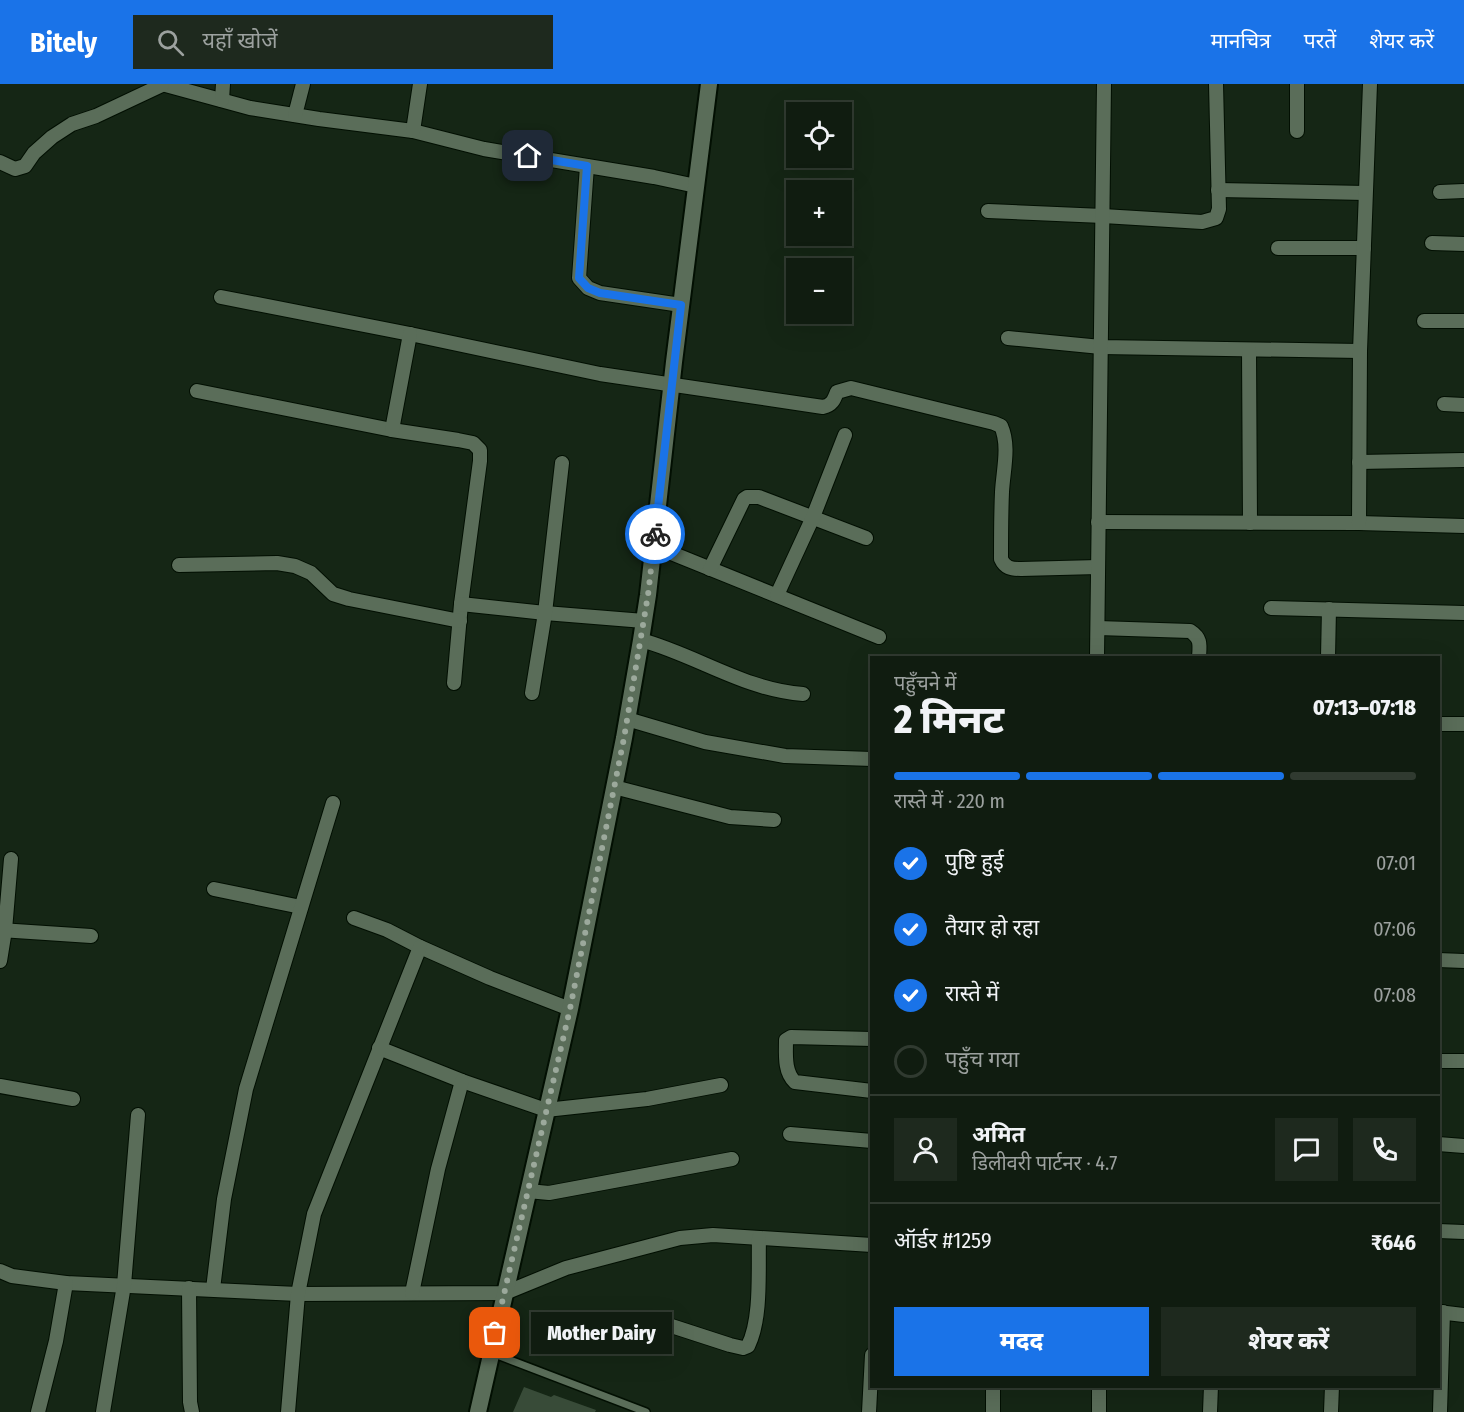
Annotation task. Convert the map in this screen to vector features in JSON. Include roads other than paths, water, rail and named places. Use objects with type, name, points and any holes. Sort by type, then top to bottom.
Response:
[{"type":"street","points":[[0,162],[15,169],[25,166],[34,153],[72,124],[96,116],[162,84],[250,108],[413,131],[484,149],[696,186]]},
{"type":"street","points":[[222,100],[223,84]]},
{"type":"street","points":[[295,115],[303,84]]},
{"type":"street","points":[[413,131],[420,84]]},
{"type":"street","points":[[478,1412],[570,1009],[641,640],[709,84]]},
{"type":"street","points":[[1097,656],[1104,84]]},
{"type":"street","points":[[988,211],[1202,222],[1216,218],[1219,209],[1216,84]]},
{"type":"street","points":[[1297,84],[1297,130]]},
{"type":"street","points":[[1359,523],[1360,351],[1370,84]]},
{"type":"street","points":[[587,166],[579,278],[588,288],[600,293],[681,305]]},
{"type":"street","points":[[1218,190],[1365,193]]},
{"type":"street","points":[[1440,192],[1464,191]]},
{"type":"street","points":[[1432,243],[1464,244]]},
{"type":"street","points":[[1278,248],[1364,248]]},
{"type":"street","points":[[221,297],[600,374],[823,407],[834,400],[837,392],[851,388],[994,423],[1001,426],[1005,444],[1001,559],[1004,565],[1011,569],[1098,567]]},
{"type":"street","points":[[1424,321],[1464,321]]},
{"type":"street","points":[[393,430],[410,334]]},
{"type":"street","points":[[1008,338],[1101,347],[1360,351]]},
{"type":"street","points":[[1248,350],[1250,523]]},
{"type":"street","points":[[197,391],[393,430],[473,443],[480,450],[461,604],[454,683]]},
{"type":"street","points":[[1444,404],[1464,405]]},
{"type":"street","points":[[777,595],[813,517],[845,435]]},
{"type":"street","points":[[1359,462],[1464,460]]},
{"type":"street","points":[[532,693],[545,613],[562,463]]},
{"type":"street","points":[[710,569],[747,496],[759,496],[866,538]]},
{"type":"street","points":[[1098,522],[1464,525]]},
{"type":"street","points":[[654,546],[879,637]]},
{"type":"street","points":[[179,565],[277,563],[295,566],[311,573],[333,594],[348,599],[460,621]]},
{"type":"street","points":[[461,604],[644,621]]},
{"type":"street","points":[[1271,608],[1464,613]]},
{"type":"street","points":[[1328,656],[1329,609]]},
{"type":"street","points":[[1098,628],[1190,631],[1196,634],[1200,641],[1199,656]]},
{"type":"street","points":[[641,640],[674,650],[755,684],[783,693],[802,694]]},
{"type":"street","points":[[627,719],[705,742],[785,756],[870,759]]},
{"type":"street","points":[[1440,724],[1464,724]]},
{"type":"street","points":[[614,787],[730,817],[774,820]]},
{"type":"street","points":[[213,1289],[224,1199],[246,1089],[333,803]]},
{"type":"street","points":[[0,961],[11,859]]},
{"type":"street","points":[[214,889],[301,907]]},
{"type":"street","points":[[354,918],[387,930],[490,978],[570,1009]]},
{"type":"street","points":[[2,930],[91,936]]},
{"type":"street","points":[[288,1412],[298,1294],[314,1214],[420,947]]},
{"type":"street","points":[[1440,960],[1464,961]]},
{"type":"street","points":[[870,1039],[791,1037],[786,1040],[789,1077],[795,1082],[870,1091]]},
{"type":"street","points":[[379,1048],[462,1081],[546,1110],[647,1099],[721,1085]]},
{"type":"street","points":[[1440,1061],[1464,1061]]},
{"type":"street","points":[[412,1293],[438,1169],[462,1081]]},
{"type":"street","points":[[0,1086],[73,1099]]},
{"type":"street","points":[[103,1412],[124,1285],[138,1115]]},
{"type":"street","points":[[790,1134],[870,1141]]},
{"type":"street","points":[[1440,1144],[1464,1146]]},
{"type":"street","points":[[528,1191],[549,1193],[732,1159]]},
{"type":"street","points":[[1440,1231],[1464,1232]]},
{"type":"street","points":[[0,1271],[12,1276],[66,1283],[298,1294],[504,1293],[566,1268],[680,1238],[713,1235],[870,1245]]},
{"type":"street","points":[[653,1320],[730,1345],[742,1348],[748,1346],[756,1317],[759,1238]]},
{"type":"street","points":[[38,1412],[56,1341],[66,1283]]},
{"type":"street","points":[[189,1288],[192,1412]]},
{"type":"street","points":[[1440,1412],[1441,1312],[1464,1315]]},
{"type":"street","points":[[869,1412],[870,1388]]},
{"type":"street","points":[[993,1388],[993,1412]]},
{"type":"street","points":[[1099,1388],[1099,1412]]},
{"type":"street","points":[[1210,1388],[1210,1412]]},
{"type":"street","points":[[1331,1412],[1332,1388]]},
{"type":"lane","points":[[491,1353],[646,1412]]},
{"type":"place","name":"Mother Dairy","points":[[495,1333]]}]
